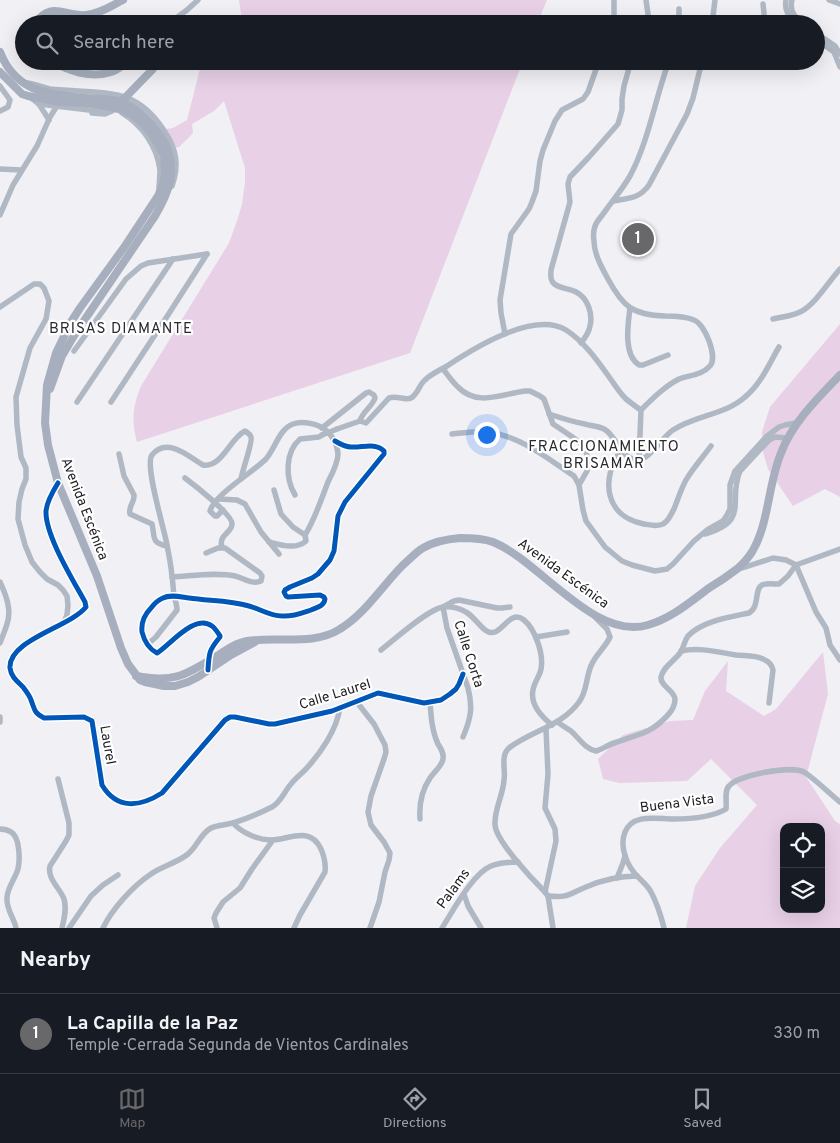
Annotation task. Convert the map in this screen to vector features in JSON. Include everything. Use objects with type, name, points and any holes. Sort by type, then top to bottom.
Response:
[{"type":"main road","points":[[88,15],[102,11],[123,0]]},
{"type":"main road","points":[[42,15],[57,10],[80,15]]},
{"type":"main road","points":[[0,52],[5,64],[15,76],[29,86],[43,93],[84,101]]},
{"type":"main road","points":[[69,70],[91,74],[115,70]]},
{"type":"main road","points":[[114,110],[152,70]]},
{"type":"main road","points":[[0,72],[22,94],[28,96],[59,102],[108,100],[124,103],[135,109],[152,124],[160,134],[163,146],[170,156],[169,186],[155,216],[93,306],[62,356],[46,398]]},
{"type":"main road","name":"Avenida Escénica","points":[[162,198],[71,322],[56,353],[47,384],[45,414],[48,445],[58,482],[96,576],[121,648],[136,676],[145,682],[175,686],[198,677],[231,655],[260,640]]},
{"type":"main road","points":[[93,306],[94,297],[101,280]]},
{"type":"main road","points":[[71,322],[93,306]]},
{"type":"main road","name":"Avenida Escénica","points":[[136,676],[151,679],[170,679],[184,675],[245,641],[328,636],[355,619],[394,575],[424,547],[458,538],[476,538],[492,542],[508,550],[593,615],[615,624],[630,627],[646,626],[660,621],[680,610],[745,562],[758,540],[776,467],[787,438],[796,423],[840,375]]},
{"type":"street","points":[[180,15],[198,0]]},
{"type":"street","points":[[614,0],[614,15]]},
{"type":"street","points":[[646,0],[648,15]]},
{"type":"street","points":[[713,15],[715,0]]},
{"type":"street","points":[[786,0],[785,7],[788,15]]},
{"type":"street","points":[[792,0],[791,10],[794,15]]},
{"type":"street","points":[[829,0],[840,4]]},
{"type":"street","points":[[763,4],[764,15]]},
{"type":"street","points":[[679,9],[679,15]]},
{"type":"street","points":[[825,39],[835,46],[840,54]]},
{"type":"street","points":[[825,46],[834,52],[840,67]]},
{"type":"street","points":[[505,334],[500,300],[511,234],[532,202],[536,191],[543,150],[555,121],[562,110],[583,99],[588,92],[596,70]]},
{"type":"street","points":[[581,343],[589,331],[590,314],[588,306],[582,295],[552,283],[551,270],[570,202],[568,184],[570,177],[618,124],[621,117],[624,86],[628,70]]},
{"type":"street","points":[[639,460],[641,410],[650,400],[676,381],[709,368],[714,357],[700,323],[687,318],[645,314],[630,308],[620,299],[594,245],[594,232],[597,223],[629,177],[641,152],[666,70]]},
{"type":"street","points":[[613,201],[640,195],[649,185],[687,114],[700,70]]},
{"type":"street","points":[[22,81],[50,89],[113,94],[126,97],[134,100],[153,115],[168,136],[177,162],[177,170],[171,189],[162,198]]},
{"type":"street","points":[[0,86],[10,100],[8,107],[0,111]]},
{"type":"street","points":[[28,96],[39,104],[49,120]]},
{"type":"street","points":[[39,104],[121,112],[134,122],[149,138],[160,170],[162,198]]},
{"type":"street","points":[[0,214],[21,170],[57,106]]},
{"type":"street","points":[[49,120],[58,111],[62,110],[105,114],[114,110]]},
{"type":"street","points":[[0,169],[21,170]]},
{"type":"street","points":[[74,351],[126,279],[141,266],[148,263],[207,254],[111,402]]},
{"type":"street","points":[[77,402],[174,259]]},
{"type":"street","points":[[773,319],[802,311],[810,305],[840,269]]},
{"type":"street","points":[[0,307],[34,284],[40,284],[44,288],[49,301],[46,319],[30,348],[16,397],[21,457],[26,468],[26,479],[21,496],[18,519],[32,562],[47,579],[58,585],[67,596],[67,615],[64,623]]},
{"type":"street","points":[[93,306],[102,312]]},
{"type":"street","points":[[630,308],[627,334],[628,346],[634,361],[639,365],[668,354]]},
{"type":"street","points":[[295,495],[289,482],[289,460],[292,449],[300,438],[318,437],[360,421],[366,423],[389,398],[394,396],[411,398],[423,380],[481,345],[505,334],[530,327],[552,326],[566,330],[581,343],[626,399],[641,410]]},
{"type":"street","points":[[549,414],[604,429],[615,440],[621,450],[631,458],[639,460],[651,452],[668,432],[683,423],[721,411],[745,398],[758,384],[779,347]]},
{"type":"street","points":[[443,368],[457,387],[470,396],[482,399],[530,391],[544,399],[553,424],[572,436],[585,448],[588,460],[587,471],[579,485]]},
{"type":"street","points":[[322,428],[366,393],[372,393],[375,398],[374,402],[361,416],[360,421]]},
{"type":"street","points":[[223,510],[217,516],[213,515],[210,511],[217,501],[265,460],[272,452],[279,437],[291,424],[304,422],[313,424],[328,432],[335,441],[338,459]]},
{"type":"street","points":[[452,434],[488,432],[518,440],[574,476],[579,485],[582,510],[586,521],[605,547],[622,561],[655,571],[667,569],[690,544],[707,530],[723,521],[730,509],[730,485],[735,471],[766,437],[785,425],[796,423]]},
{"type":"street","points":[[183,604],[174,596],[168,546],[153,485],[150,458],[158,450],[174,448],[207,466],[218,460],[240,435],[245,432],[250,434],[251,440],[241,479]]},
{"type":"street","points":[[701,536],[719,529],[731,520],[735,511],[735,489],[740,471],[769,440],[775,437],[787,438]]},
{"type":"street","points":[[148,644],[183,604],[219,600],[249,606],[272,615],[288,617],[320,607],[323,604],[325,599],[320,595],[288,597],[284,592],[290,587],[318,574],[330,560],[334,551],[338,516],[345,502],[384,454],[384,451],[379,447],[348,447],[335,441]]},
{"type":"street","points":[[621,450],[609,472],[608,488],[610,498],[617,511],[627,518],[637,523],[660,526],[670,518],[687,479],[711,446]]},
{"type":"street","points":[[269,542],[299,546],[306,541],[305,535],[338,459],[348,447]]},
{"type":"street","points":[[119,454],[124,476],[134,495],[129,510],[130,514],[152,524],[156,541],[159,544],[168,546]]},
{"type":"street","points":[[185,478],[217,501],[230,518],[232,524],[222,539],[222,547]]},
{"type":"street","name":"Laurel","points":[[58,482],[46,510],[49,530],[55,546],[86,605],[83,611],[36,638],[18,651],[11,660],[10,668],[12,674],[31,698],[34,711],[44,718],[84,717],[92,721],[102,785],[108,794],[116,800],[130,804],[141,803],[162,793],[225,720],[230,717]]},
{"type":"street","points":[[274,490],[281,514],[293,527],[305,535]]},
{"type":"street","points":[[217,501],[237,500],[245,504],[261,532],[279,554]]},
{"type":"street","points":[[173,580],[204,575],[231,575],[255,583],[261,581],[262,576],[260,573],[230,550],[222,547],[206,553]]},
{"type":"street","points":[[443,607],[467,612],[484,629],[493,633],[497,632],[510,619],[519,617],[523,619],[536,637],[541,651],[541,669],[532,696],[539,712],[554,723],[570,731],[587,748],[592,750],[601,749],[648,732],[672,712],[675,701],[674,695],[662,682],[662,676],[665,669],[681,651],[689,635],[695,630],[718,620],[749,613],[755,607],[760,586],[763,584],[779,584],[796,566],[840,549]]},
{"type":"street","points":[[737,569],[774,558],[786,560],[796,566],[816,612],[826,628],[830,645],[840,660]]},
{"type":"street","points":[[173,580],[164,597],[145,614],[142,624],[144,636],[153,651],[157,653],[189,627],[205,623],[213,626],[220,639],[212,646],[210,651],[208,670]]},
{"type":"street","points":[[0,582],[8,601],[9,610],[7,624],[0,643]]},
{"type":"street","points":[[164,597],[174,596],[183,604]]},
{"type":"street","points":[[381,650],[415,623],[454,601],[459,600],[496,608],[510,606]]},
{"type":"street","name":"Calle Corta","points":[[443,607],[447,628],[468,688],[471,706],[469,724],[463,737]]},
{"type":"street","points":[[593,615],[607,629],[610,637],[591,664],[579,702],[546,729],[526,738],[507,750],[503,759],[505,777],[495,827],[499,836],[518,862],[546,894],[566,897],[588,886],[617,878],[637,876]]},
{"type":"street","points":[[536,637],[567,632]]},
{"type":"street","points":[[681,651],[714,651],[756,657],[768,662],[772,665],[773,670],[769,703]]},
{"type":"street","points":[[420,819],[422,793],[444,757],[433,731],[430,702],[442,700],[450,694],[460,684],[463,674]]},
{"type":"street","name":"Calle Laurel","points":[[230,717],[274,724],[332,711],[378,693],[424,703],[430,702]]},
{"type":"street","points":[[356,701],[374,724],[385,745],[386,752],[371,796],[368,812],[371,825],[390,853],[379,902],[370,928]]},
{"type":"street","points":[[103,928],[118,905],[140,883],[151,873],[178,861],[188,854],[208,830],[233,822],[278,803],[288,788],[323,747],[339,716],[340,708]]},
{"type":"street","points":[[0,717],[0,722]]},
{"type":"street","points":[[546,729],[548,774],[546,808],[556,835],[546,894],[553,928]]},
{"type":"street","name":"Buena Vista","points":[[624,856],[623,840],[628,825],[646,818],[686,818],[707,816],[721,812],[726,809],[728,786],[735,781],[755,774],[784,770],[804,772],[840,802]]},
{"type":"street","points":[[58,779],[69,823],[69,835],[50,866],[49,871],[64,899],[65,911],[62,928]]},
{"type":"street","points":[[233,822],[243,831],[254,836],[273,840],[308,836],[316,840],[319,845],[326,865],[325,872],[294,928]]},
{"type":"street","points":[[0,829],[14,834],[19,850],[18,869],[7,895],[7,901],[16,928]]},
{"type":"street","points":[[217,928],[214,918],[216,912],[223,902],[240,888],[273,840]]},
{"type":"street","points":[[617,878],[622,868],[624,856]]},
{"type":"street","points":[[624,856],[655,898],[664,928]]},
{"type":"street","name":"Palams","points":[[442,928],[473,881],[483,871],[492,866],[518,862]]},
{"type":"street","points":[[69,928],[91,896],[118,875]]},
{"type":"street","points":[[464,894],[480,928]]},
{"type":"shaded area","points":[[239,0],[547,0],[541,15],[241,15]]},
{"type":"shaded area","points":[[200,70],[520,70],[410,353],[137,442],[134,413],[141,386],[229,243],[242,204],[245,168],[224,101],[214,111],[192,124],[193,133],[179,147],[170,149],[160,130],[173,128],[187,120]]},
{"type":"shaded area","points":[[840,324],[840,497],[825,489],[793,506],[768,469],[763,452],[762,432],[770,407]]},
{"type":"shaded area","points":[[823,652],[828,694],[806,777],[835,821],[840,824],[840,928],[686,928],[695,886],[720,848],[757,805],[711,759],[687,781],[619,783],[603,779],[598,759],[623,735],[670,721],[693,720],[705,691],[728,661],[726,691],[764,716],[776,709]]},
{"type":"cycle path","points":[[208,670],[210,652],[220,637],[213,627],[205,623],[191,627],[157,653],[149,647],[142,632],[145,616],[156,602],[169,596],[234,603],[282,616],[301,613],[322,605],[325,599],[320,595],[288,597],[284,592],[290,587],[318,574],[330,560],[334,551],[338,516],[345,502],[384,454],[384,451],[377,447],[349,447],[335,441]]},
{"type":"cycle path","points":[[58,483],[48,504],[46,511],[47,521],[55,545],[86,607],[67,621],[41,634],[19,649],[12,658],[10,668],[13,677],[27,692],[35,711],[44,718],[84,717],[92,721],[102,785],[115,799],[129,804],[137,803],[154,798],[162,793],[225,720],[230,717],[275,724],[332,711],[378,693],[424,703],[441,700],[456,689],[463,674]]},
{"type":"place","name":"La Capilla de la Paz","points":[[638,239]]},
{"type":"district","name":"BRISAS DIAMANTE","points":[[121,329]]},
{"type":"district","name":"FRACCIONAMIENTO BRISAMAR","points":[[604,456]]}]
